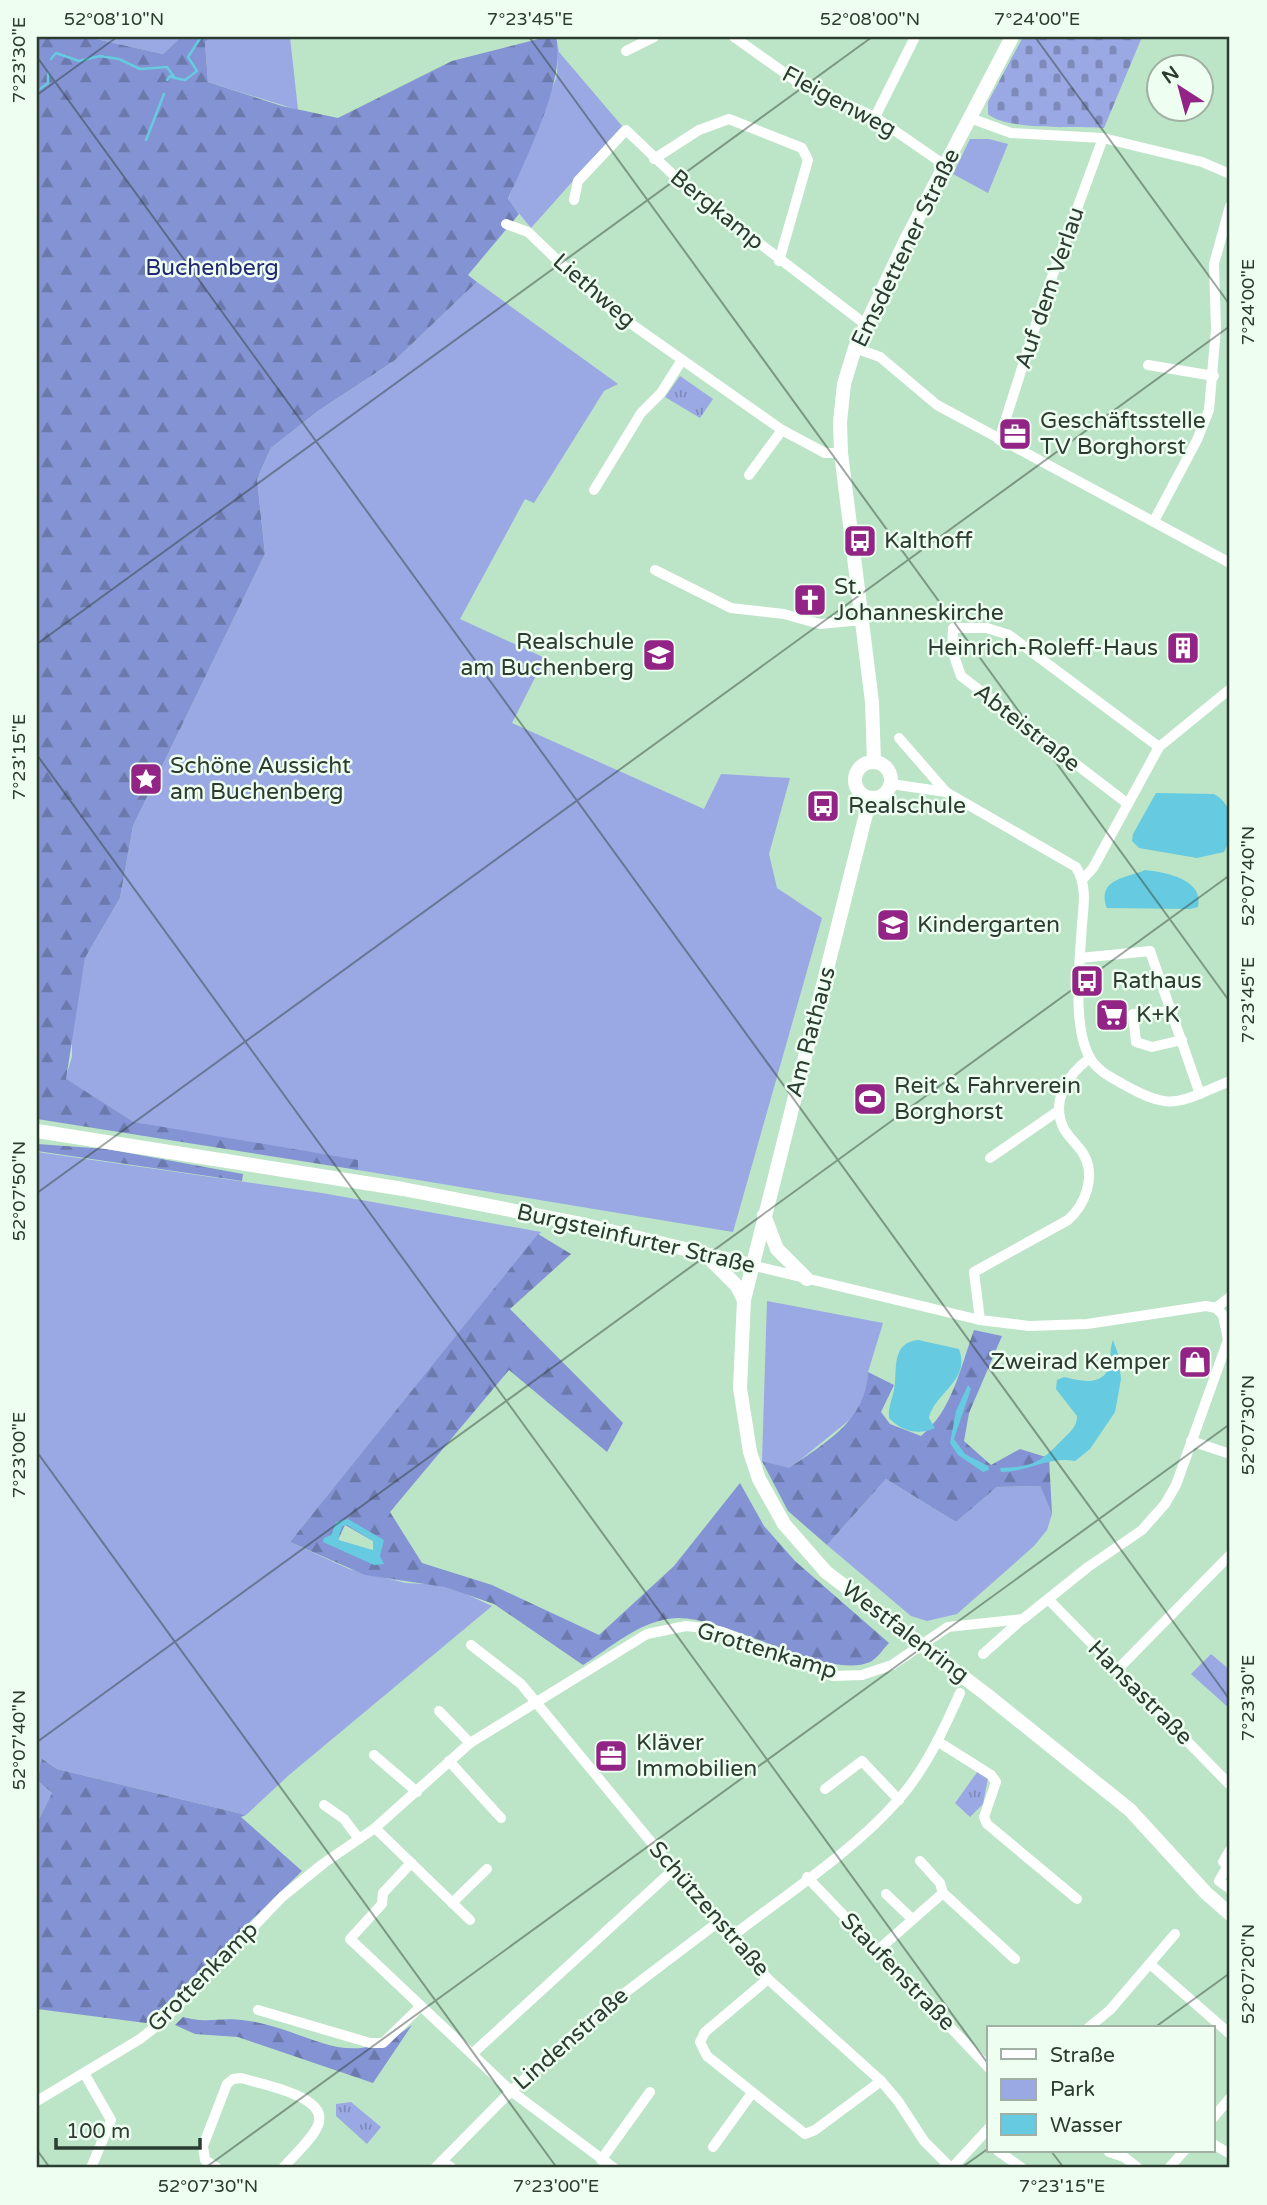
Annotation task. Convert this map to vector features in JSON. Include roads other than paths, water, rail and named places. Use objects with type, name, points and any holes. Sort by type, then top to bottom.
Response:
[{"type":"main road","name":"Emsdettener Straße","points":[[874,762],[872,702],[841,453],[840,422],[844,384],[865,324],[1012,37]]},
{"type":"main road","points":[[874,762],[887,769],[891,784],[883,795],[870,798],[858,791],[855,778],[861,766],[874,762]]},
{"type":"main road","name":"Am Rathaus","points":[[751,1265],[843,917],[870,798]]},
{"type":"main road","name":"Burgsteinfurter Straße","points":[[37,1131],[403,1189],[578,1223],[751,1265]]},
{"type":"main road","points":[[764,1213],[768,1233],[777,1249],[807,1279]]},
{"type":"main road","points":[[706,1255],[737,1286],[744,1300]]},
{"type":"main road","name":"Westfalenring","points":[[751,1265],[744,1300],[740,1388],[743,1424],[759,1479],[784,1524],[810,1555],[843,1586],[1130,1810],[1206,1893],[1230,1914]]},
{"type":"street","points":[[626,51],[654,37]]},
{"type":"street","name":"Fleigenweg","points":[[734,37],[796,81],[875,117],[946,166]]},
{"type":"street","points":[[875,117],[915,37]]},
{"type":"street","points":[[970,118],[1011,132],[1103,138],[1202,162],[1230,174]]},
{"type":"street","name":"Bergkamp","points":[[654,159],[699,130],[729,119],[802,148],[808,160],[779,261]]},
{"type":"street","name":"Bergkamp","points":[[574,200],[578,181],[626,130],[654,159],[779,261],[865,324]]},
{"type":"street","name":"Auf dem Verlau","points":[[999,440],[1045,296],[1103,138]]},
{"type":"street","points":[[1154,521],[1197,440],[1209,410],[1214,376],[1214,264],[1230,206]]},
{"type":"street","name":"Liethweg","points":[[506,224],[528,232],[603,304],[782,430],[825,453],[841,453]]},
{"type":"street","points":[[855,348],[880,357],[937,405],[1230,563]]},
{"type":"street","points":[[594,490],[641,413],[661,393],[682,360]]},
{"type":"street","points":[[1148,365],[1214,376]]},
{"type":"street","points":[[749,475],[782,430]]},
{"type":"street","points":[[655,570],[731,608],[784,614],[820,624],[862,620]]},
{"type":"street","name":"Abteistraße","points":[[1128,804],[961,676],[952,650],[953,628],[987,628],[1009,635],[1159,747]]},
{"type":"street","points":[[1083,879],[1093,868],[1159,747],[1230,689]]},
{"type":"street","points":[[899,738],[946,792],[1076,867],[1083,879],[1080,958],[1082,1042],[1090,1058],[1102,1071],[1155,1101],[1178,1101],[1230,1081]]},
{"type":"street","points":[[891,784],[946,792]]},
{"type":"street","points":[[1080,958],[1150,951],[1200,1094]]},
{"type":"street","points":[[1173,1012],[1133,1014],[1136,1042],[1152,1047],[1182,1040]]},
{"type":"street","points":[[990,1158],[1058,1111],[1069,1076],[1090,1058]]},
{"type":"street","points":[[980,1320],[974,1272],[1068,1220],[1080,1208],[1086,1194],[1089,1174],[1085,1156],[1066,1132],[1058,1111]]},
{"type":"street","name":"Burgsteinfurter Straße","points":[[751,1265],[980,1320],[1029,1326],[1087,1324],[1206,1306],[1216,1308]]},
{"type":"street","points":[[983,1654],[1088,1567],[1142,1530],[1166,1504],[1176,1485],[1229,1340],[1223,1315],[1216,1308],[1230,1297]]},
{"type":"street","points":[[1191,1441],[1230,1454]]},
{"type":"street","points":[[1117,1670],[1230,1555]]},
{"type":"street","name":"Hansastraße","points":[[1049,1601],[1230,1785]]},
{"type":"street","name":"Grottenkamp","points":[[38,2098],[84,2073],[163,2021],[282,1897],[375,1828],[470,1743],[648,1634],[677,1627],[722,1632],[833,1676],[862,1675],[892,1665],[948,1627],[1023,1619]]},
{"type":"street","name":"Schützenstraße","points":[[471,1645],[521,1684],[730,1938],[768,1979],[881,2081],[898,2101],[923,2141],[952,2168]]},
{"type":"street","points":[[730,1938],[861,1836],[899,1800],[937,1741],[960,1693]]},
{"type":"street","points":[[439,1711],[470,1743]]},
{"type":"street","points":[[937,1741],[991,1774],[996,1782],[984,1817],[987,1825],[1077,1899]]},
{"type":"street","points":[[374,1755],[416,1792]]},
{"type":"street","points":[[449,1761],[501,1818]]},
{"type":"street","points":[[825,1789],[862,1761],[899,1800]]},
{"type":"street","points":[[324,1805],[344,1819],[359,1839]]},
{"type":"street","points":[[375,1828],[470,1920]]},
{"type":"street","points":[[1230,1850],[1219,1881],[1230,1889]]},
{"type":"street","points":[[920,1861],[940,1883],[943,1894],[1015,1959]]},
{"type":"street","points":[[411,1863],[383,1893],[383,1904],[350,1939],[511,2091],[614,2168]]},
{"type":"street","points":[[452,1903],[487,1869]]},
{"type":"street","points":[[472,2054],[673,1870]]},
{"type":"street","name":"Staufenstraße","points":[[807,1877],[987,2066]]},
{"type":"street","points":[[886,1894],[912,1919]]},
{"type":"street","points":[[878,1950],[943,1894]]},
{"type":"street","name":"Lindenstraße","points":[[439,2165],[511,2091],[602,2009],[717,1923]]},
{"type":"street","points":[[1090,2026],[1110,2010],[1174,1934]]},
{"type":"street","points":[[1150,1964],[1230,2034]]},
{"type":"street","points":[[768,1979],[705,2032],[700,2042],[707,2056],[805,2134],[815,2130],[881,2081]]},
{"type":"street","points":[[258,2010],[370,2043],[383,2043],[421,2006]]},
{"type":"street","points":[[84,2073],[111,2120],[91,2168]]},
{"type":"street","points":[[216,2168],[205,2160],[203,2146],[228,2084],[233,2079],[241,2078],[307,2099],[316,2106],[318,2125],[283,2168]]},
{"type":"street","points":[[601,2160],[650,2092]]},
{"type":"street","points":[[713,2147],[752,2093]]},
{"type":"street","points":[[1214,2117],[1230,2098]]},
{"type":"street","points":[[952,2168],[985,2139]]},
{"type":"street","points":[[1214,2145],[1230,2154]]},
{"type":"street","points":[[1000,2152],[1022,2168]]},
{"type":"street","points":[[1109,2152],[1124,2157],[1138,2168]]},
{"type":"street","points":[[1169,2168],[1183,2152]]},
{"type":"street","points":[[439,2165],[452,2168]]},
{"type":"water","points":[[1156,793],[1214,794],[1221,799],[1231,820],[1230,836],[1224,852],[1197,858],[1139,848],[1132,841],[1133,834]]},
{"type":"water","points":[[1145,870],[1172,875],[1189,884],[1199,897],[1198,907],[1107,908],[1105,898],[1110,885]]},
{"type":"water","points":[[918,1340],[959,1349],[961,1360],[956,1378],[929,1418],[935,1428],[923,1432],[911,1431],[889,1418],[899,1352],[909,1342]]},
{"type":"water","points":[[1113,1340],[1121,1379],[1115,1412],[1090,1449],[1075,1461],[1047,1462],[1001,1472],[1000,1468],[1028,1465],[1042,1458],[1071,1432],[1077,1416],[1056,1389],[1057,1380],[1064,1377],[1092,1381],[1103,1376],[1108,1370]]},
{"type":"water","points":[[968,1385],[971,1389],[954,1439],[965,1454],[988,1466],[989,1470],[983,1472],[958,1455],[950,1443],[956,1411]]},
{"type":"water","points":[[348,1519],[384,1540],[380,1556],[384,1564],[374,1565],[323,1542],[324,1538],[331,1535],[336,1522]],"holes":[[[347,1525],[373,1541],[373,1550],[338,1540],[342,1526]]]},
{"type":"waterway","points":[[51,59],[56,53],[79,61],[100,56],[119,59],[140,69],[167,67],[175,78],[185,80],[197,71],[188,57],[201,37]]},
{"type":"waterway","points":[[37,91],[48,83],[48,73]]},
{"type":"waterway","points":[[167,80],[170,76],[175,78]]},
{"type":"waterway","points":[[146,140],[164,94]]},
{"type":"place","name":"Geschäftsstelle TV Borghorst","points":[[1015,434]]},
{"type":"place","name":"Kalthoff","points":[[860,541]]},
{"type":"place","name":"St. Johanneskirche","points":[[810,600]]},
{"type":"place","name":"Heinrich-Roleff-Haus","points":[[1183,648]]},
{"type":"place","name":"Realschule am Buchenberg","points":[[659,655]]},
{"type":"place","name":"Schöne Aussicht am Buchenberg","points":[[146,779]]},
{"type":"place","name":"Realschule","points":[[823,806]]},
{"type":"place","name":"Kindergarten","points":[[893,925]]},
{"type":"place","name":"Rathaus","points":[[1087,981]]},
{"type":"place","name":"K+K","points":[[1112,1015]]},
{"type":"place","name":"Reit & Fahrverein Borghorst","points":[[870,1099]]},
{"type":"place","name":"Zweirad Kemper","points":[[1195,1362]]},
{"type":"place","name":"Kläver Immobilien","points":[[611,1756]]},
{"type":"park label","name":"Buchenberg","points":[[212,268]]}]
